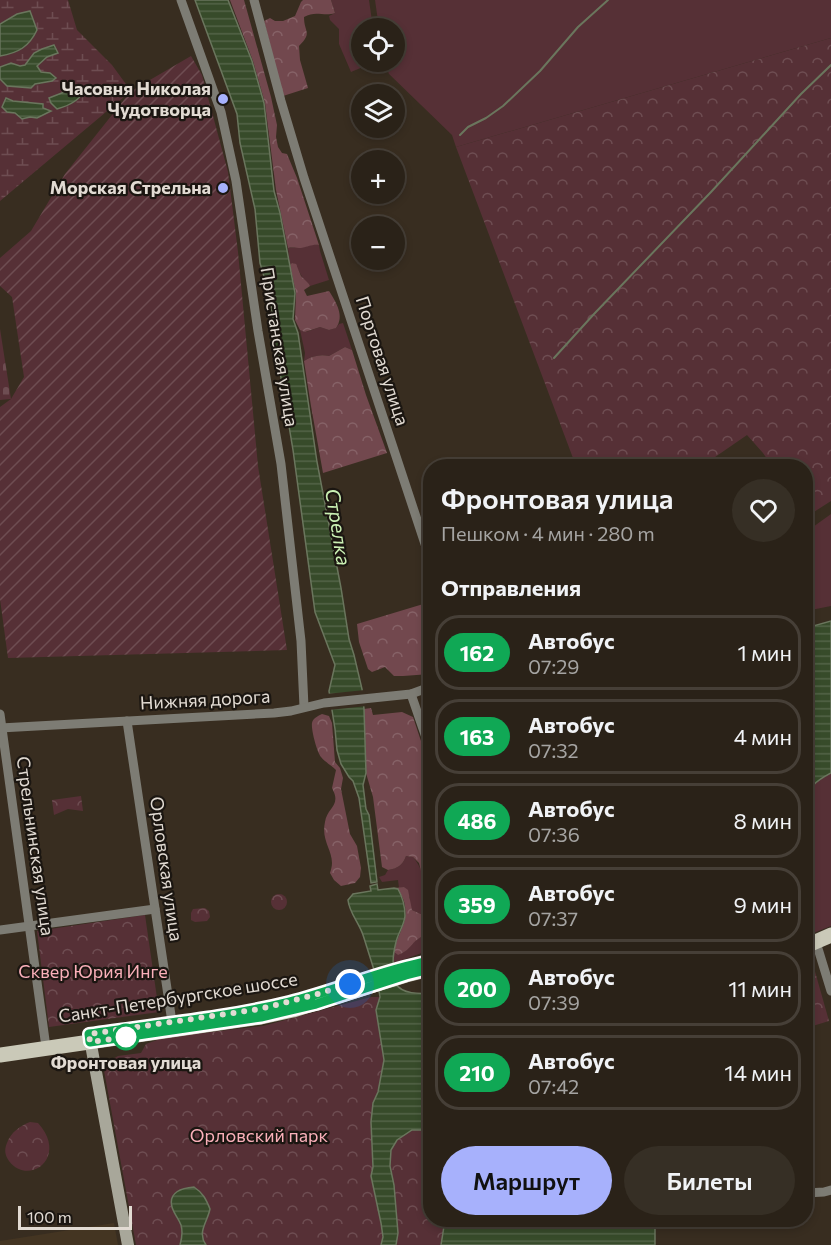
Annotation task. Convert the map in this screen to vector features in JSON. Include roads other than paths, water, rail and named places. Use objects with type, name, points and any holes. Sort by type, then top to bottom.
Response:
[{"type":"main road","points":[[815,947],[831,935]]},
{"type":"main road","name":"Санкт-Петербургское шоссе","points":[[0,1055],[172,1022],[260,1009],[370,982],[423,965]]},
{"type":"main road","name":"Санкт-Петербургское шоссе","points":[[0,1047],[45,1040],[90,1038],[261,1017],[316,1004],[370,982]]},
{"type":"main road","points":[[90,1038],[128,1245]]},
{"type":"street","name":"Пристанская улица","points":[[181,0],[221,112],[236,181],[258,331],[282,464],[301,641],[304,707]]},
{"type":"street","name":"Портовая улица","points":[[254,0],[304,178],[423,538]]},
{"type":"street","name":"Нижняя дорога","points":[[1,728],[274,713],[324,703],[411,694],[423,690]]},
{"type":"street","points":[[411,694],[423,729]]},
{"type":"street","name":"Стрельнинская улица","points":[[0,714],[45,1040]]},
{"type":"street","name":"Орловская улица","points":[[127,722],[172,1022]]},
{"type":"street","points":[[0,930],[155,909]]},
{"type":"street","points":[[815,947],[831,991]]},
{"type":"street","points":[[813,1193],[831,1190]]},
{"type":"waterway","points":[[460,135],[468,127],[503,106],[540,71],[578,27],[608,0]]},
{"type":"waterway","points":[[554,358],[801,94],[831,65]]},
{"type":"place","name":"Часовня Николая Чудотворца","points":[[223,99]]},
{"type":"place","name":"Морская Стрельна","points":[[223,188]]},
{"type":"place","name":"Фронтовая улица","points":[[126,1037]]},
{"type":"water label","name":"Стрелка","points":[[338,527]]},
{"type":"park label","name":"Сквер Юрия Инге","points":[[93,972]]},
{"type":"park label","name":"Орловский парк","points":[[259,1136]]}]
